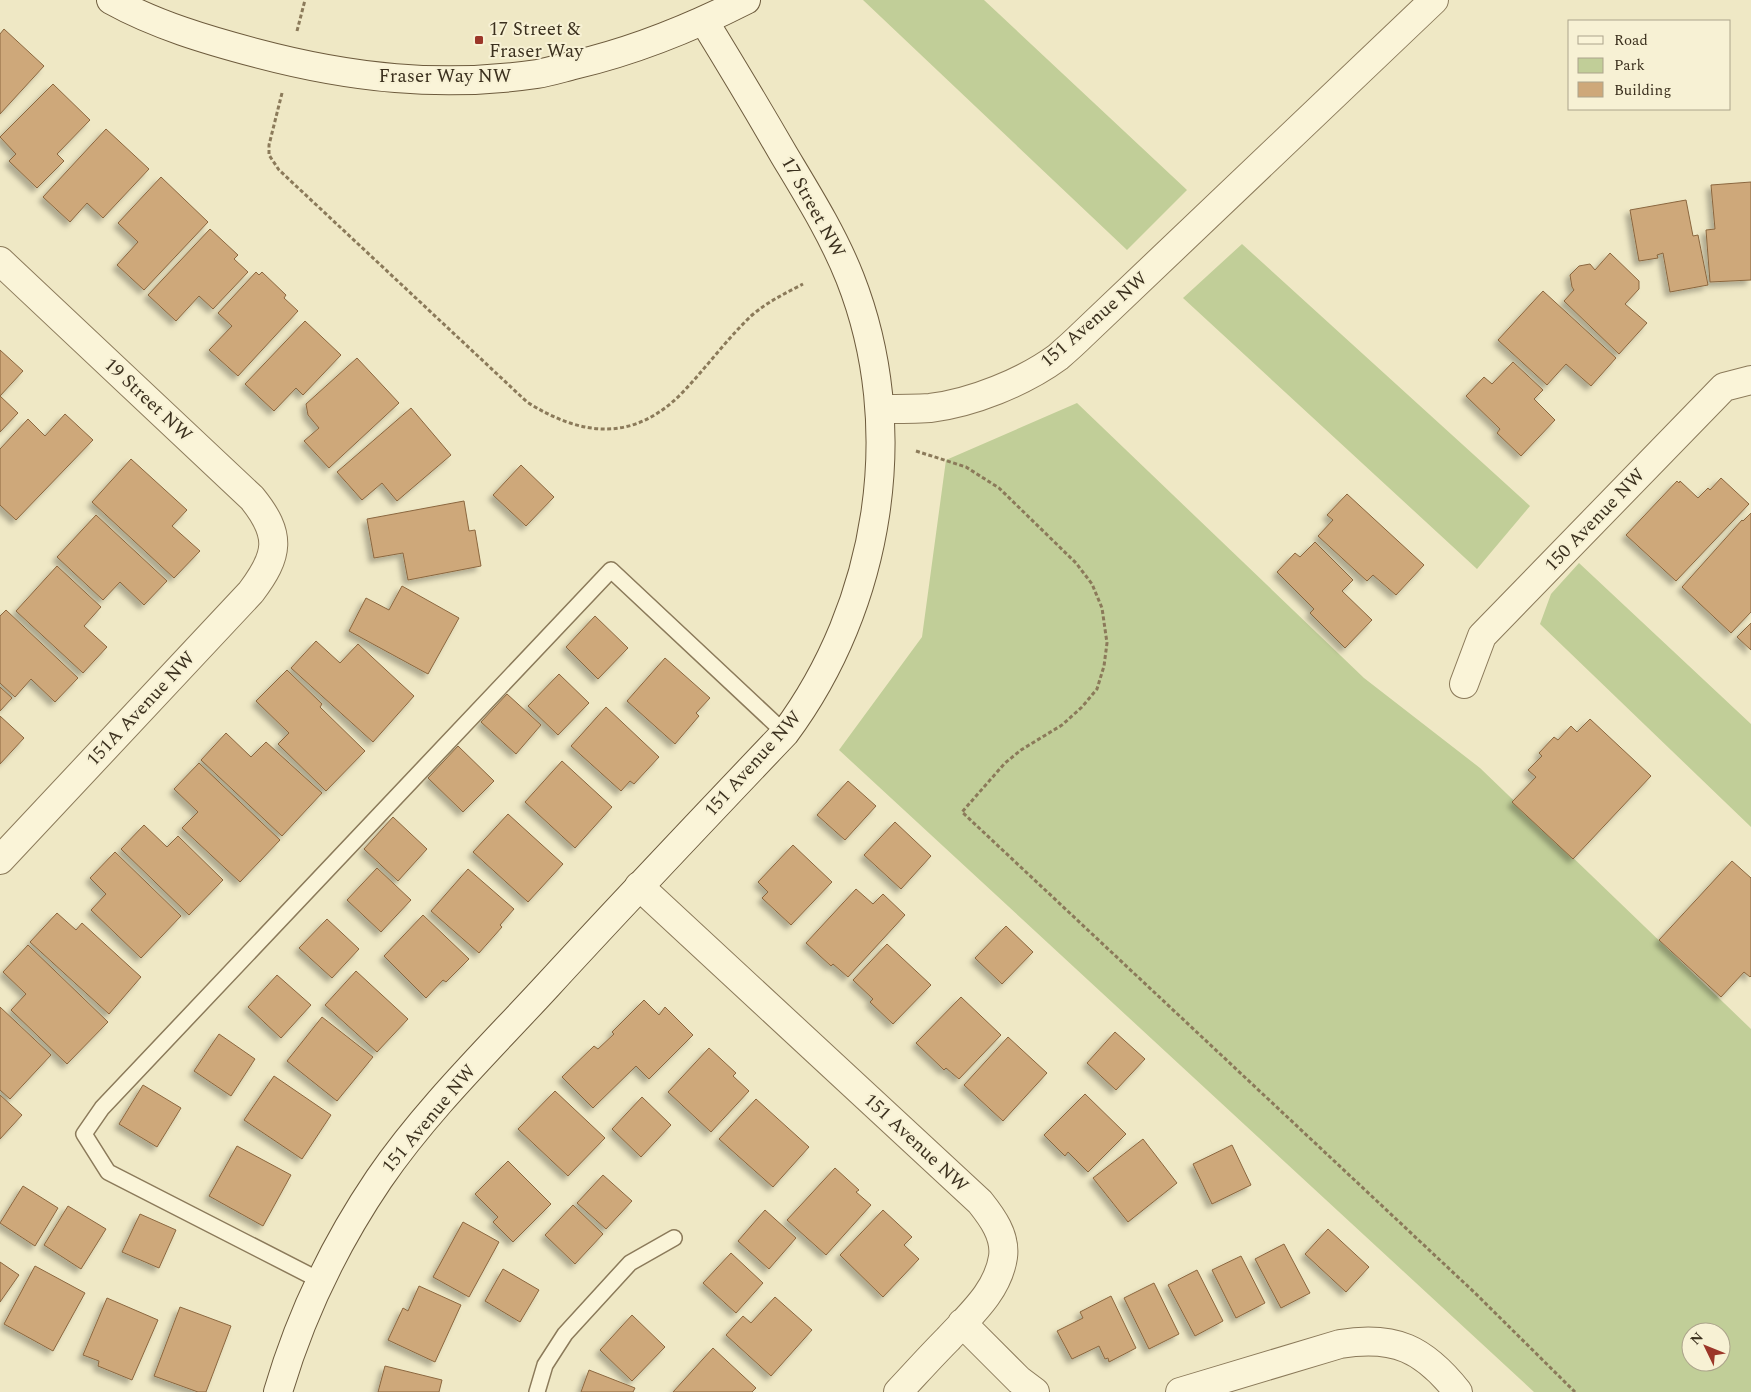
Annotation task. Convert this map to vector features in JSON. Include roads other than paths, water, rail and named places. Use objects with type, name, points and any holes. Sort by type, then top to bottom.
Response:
[{"type":"street","name":"Fraser Way NW","points":[[112,0],[153,20],[224,45],[289,62],[356,75],[403,80],[469,80],[538,74],[600,59],[656,41],[704,21],[746,0]]},
{"type":"street","name":"151 Avenue NW","points":[[278,1392],[302,1321],[321,1281],[379,1179],[445,1097],[639,886],[785,733],[804,708],[822,678],[841,635],[858,588],[872,538],[878,495],[881,449],[880,409],[932,408],[968,400],[1001,388],[1032,373],[1058,356],[1434,0]]},
{"type":"street","name":"17 Street NW","points":[[704,21],[818,212],[839,252],[865,321],[874,357],[880,409]]},
{"type":"street","name":"19 Street NW","points":[[0,261],[252,498],[264,512],[272,530],[274,552]]},
{"type":"street","name":"150 Avenue NW","points":[[1464,684],[1482,636],[1724,387],[1751,380]]},
{"type":"street","name":"151A Avenue NW","points":[[0,860],[251,592],[265,573],[274,552]]},
{"type":"street","name":"151 Avenue NW","points":[[639,886],[980,1202],[992,1218],[1000,1235],[1003,1255],[998,1276],[986,1296],[898,1392]]},
{"type":"street","points":[[962,1323],[1019,1380],[1035,1392]]},
{"type":"street","points":[[1180,1392],[1340,1344],[1360,1341],[1383,1341],[1406,1348],[1427,1360],[1445,1375],[1458,1392]]},
{"type":"lane","points":[[321,1281],[108,1172],[84,1134],[102,1108],[611,570],[785,733]]},
{"type":"lane","points":[[537,1392],[545,1365],[565,1334],[630,1263],[674,1238]]},
{"type":"place","name":"17 Street & Fraser Way","points":[[479,40]]}]
